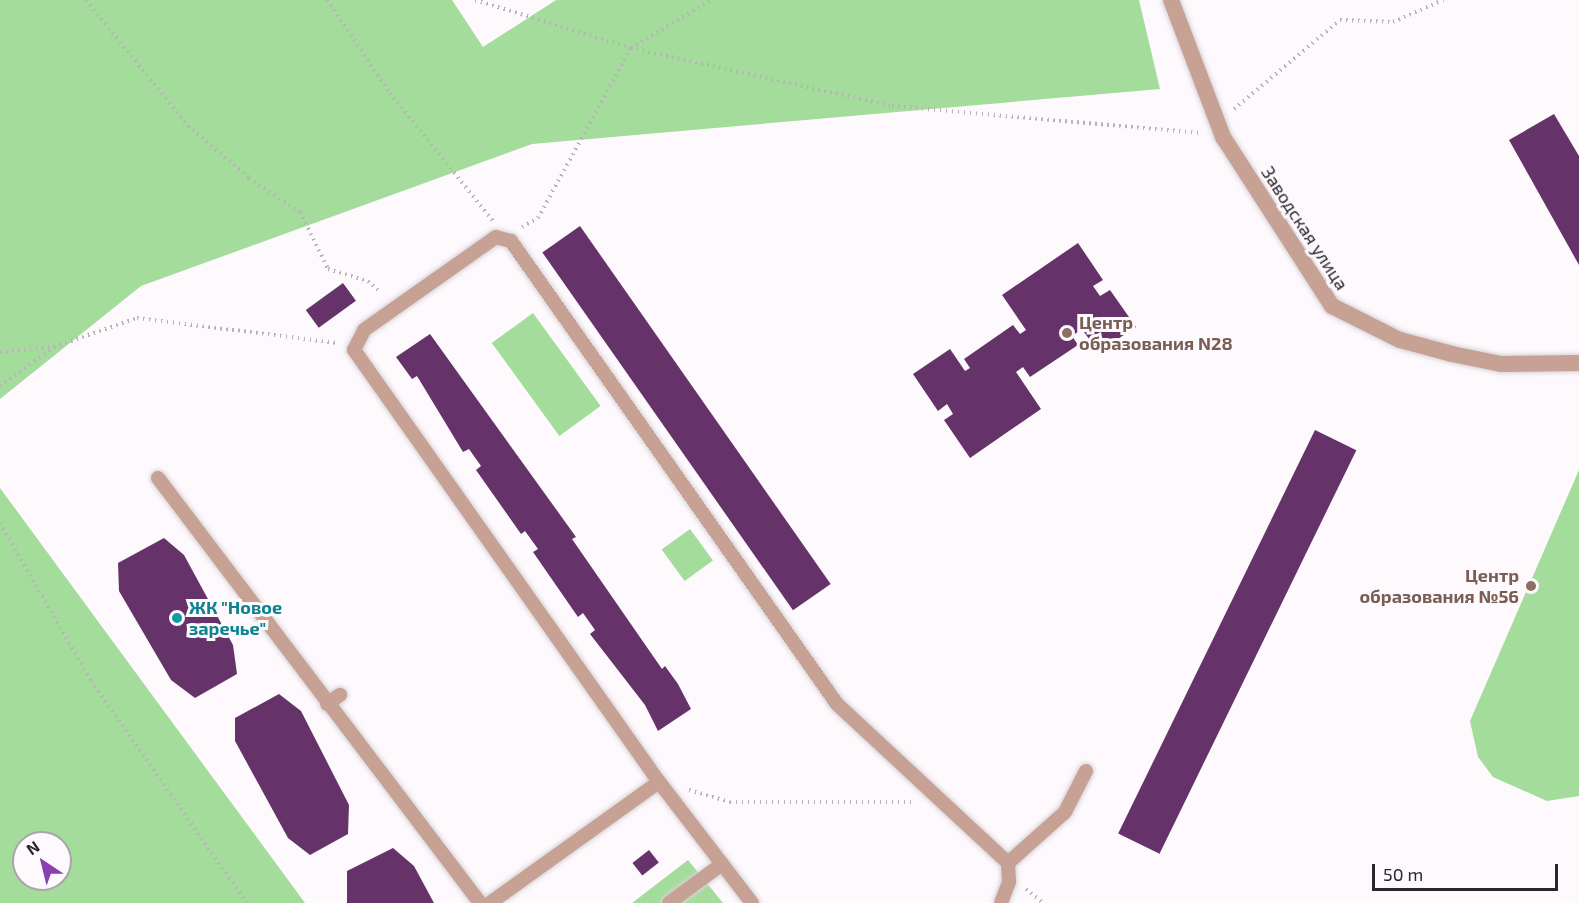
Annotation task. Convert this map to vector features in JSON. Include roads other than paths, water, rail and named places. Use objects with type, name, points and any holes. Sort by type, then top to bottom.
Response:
[{"type":"street","name":"Заводская улица","points":[[1172,0],[1219,129],[1318,288],[1343,314],[1400,340],[1452,354],[1501,364],[1579,363]]},
{"type":"lane","points":[[752,903],[659,782],[353,345],[364,330],[494,238],[504,237],[815,676],[861,728],[1008,863],[1009,882],[1001,903]]},
{"type":"lane","points":[[158,478],[211,536],[327,704],[480,903]]},
{"type":"lane","points":[[327,704],[340,695]]},
{"type":"lane","points":[[1008,863],[1065,812],[1086,771]]},
{"type":"lane","points":[[490,903],[659,782]]},
{"type":"lane","points":[[669,903],[722,864]]},
{"type":"place","name":"Центр образования N28","points":[[1067,333]]},
{"type":"place","name":"Центр образования №56","points":[[1531,586]]},
{"type":"place","name":"ЖК \"Новое заречье\"","points":[[177,618]]}]
